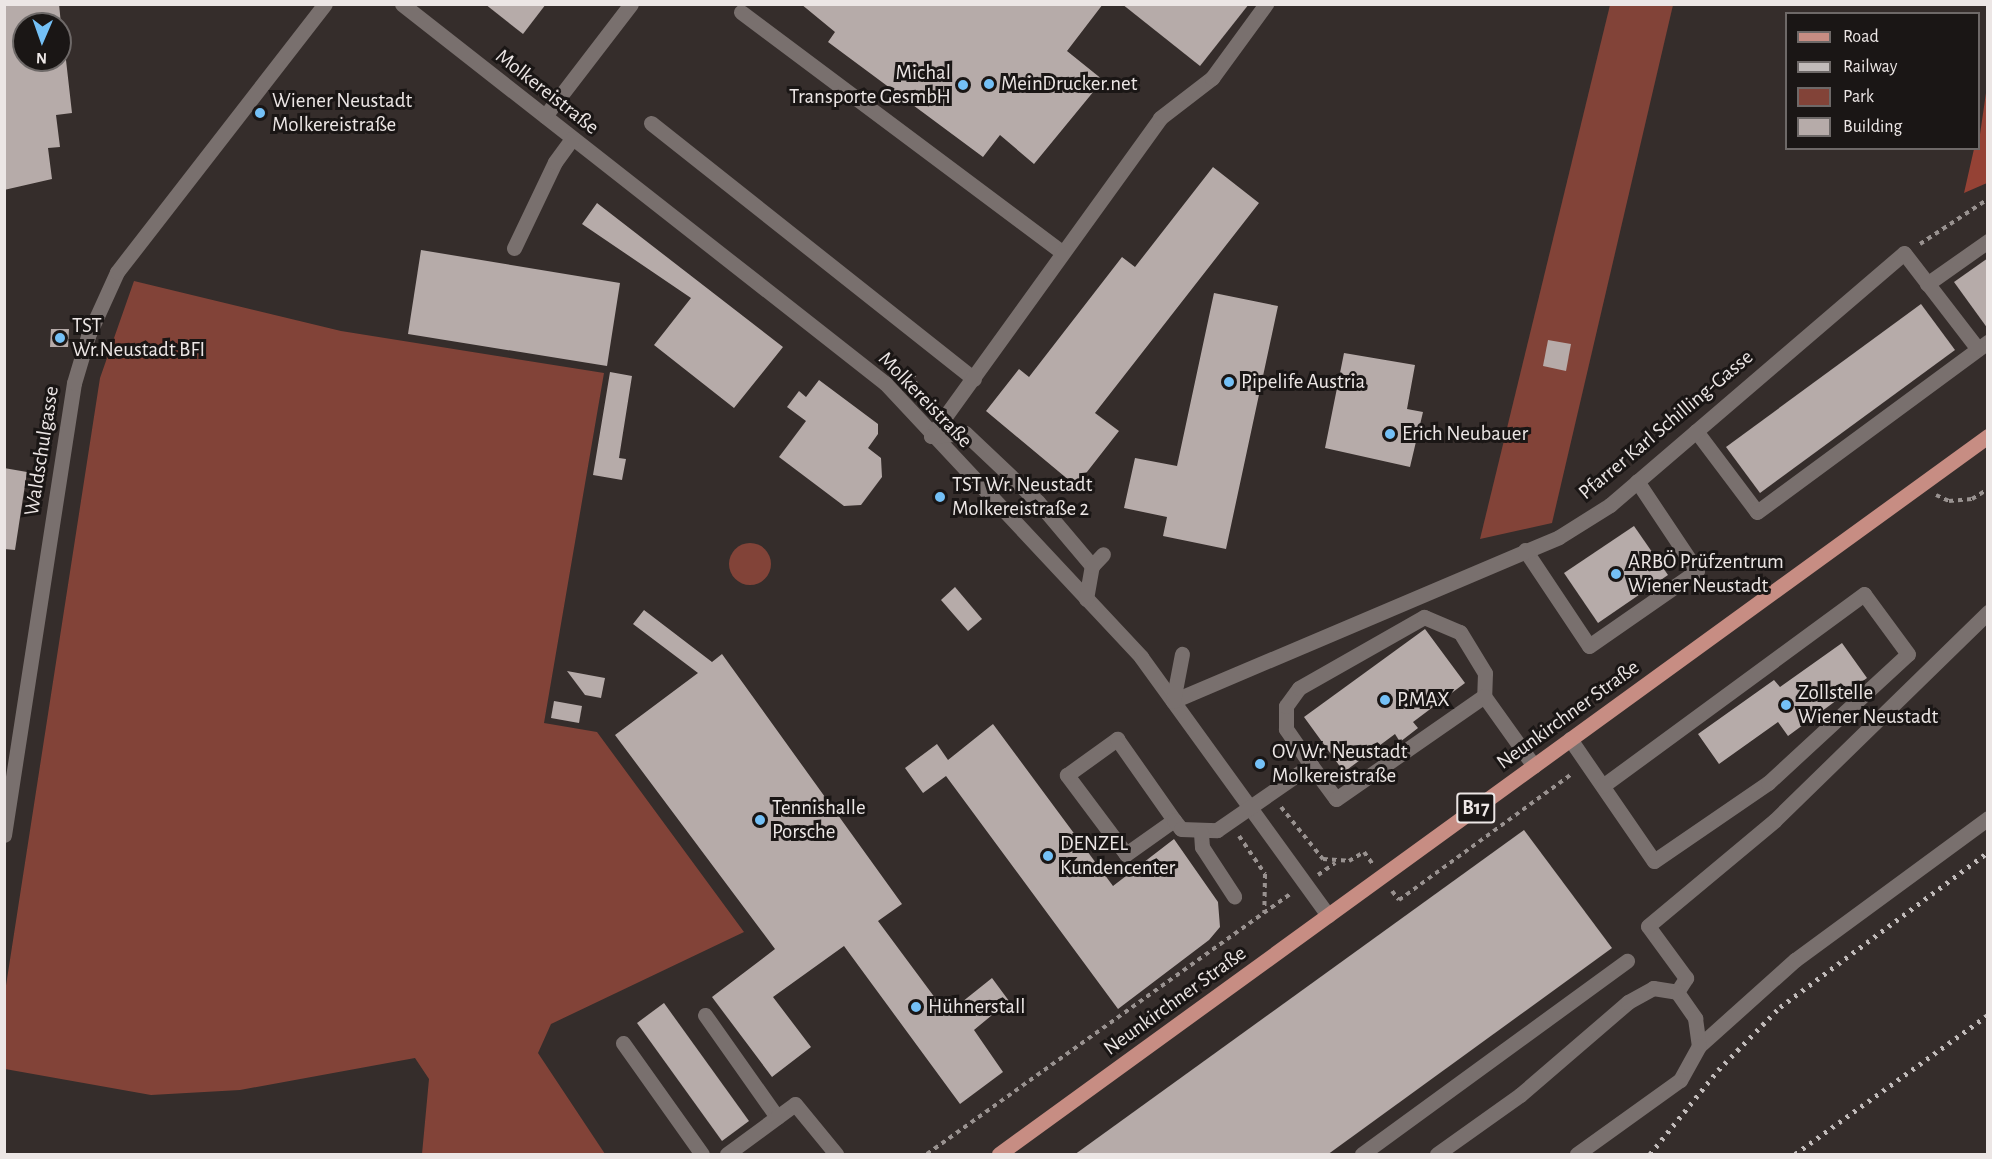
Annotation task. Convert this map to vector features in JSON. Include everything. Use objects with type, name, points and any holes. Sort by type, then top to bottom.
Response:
[{"type":"main road","name":"Neunkirchner Straße","points":[[999,1155],[1988,436]]},
{"type":"street","name":"Waldschulgasse","points":[[4,835],[74,383],[88,336],[117,272],[325,4]]},
{"type":"street","name":"Molkereistraße","points":[[402,4],[885,383],[931,436],[1086,599],[1173,701],[1328,915]]},
{"type":"street","points":[[545,116],[632,4]]},
{"type":"street","points":[[931,436],[1160,118],[1212,78],[1266,4]]},
{"type":"street","points":[[741,12],[1062,252]]},
{"type":"street","points":[[651,123],[974,379]]},
{"type":"street","points":[[514,248],[555,162],[572,139]]},
{"type":"street","points":[[1927,284],[1988,241]]},
{"type":"street","points":[[1696,431],[1757,512],[1983,346],[1927,284],[1904,254]]},
{"type":"street","name":"Pfarrer Karl Schilling-Gasse","points":[[1173,701],[1559,537],[1637,481],[1904,254]]},
{"type":"street","points":[[931,436],[965,433],[1038,501],[1092,566]]},
{"type":"street","points":[[1525,550],[1589,646],[1697,571],[1637,481]]},
{"type":"street","points":[[1086,599],[1092,566],[1103,554]]},
{"type":"street","points":[[1570,739],[1654,861],[1768,783],[1908,654],[1864,594],[1604,786]]},
{"type":"street","points":[[1677,992],[1686,978],[1648,926],[1775,820],[1988,612]]},
{"type":"street","points":[[1484,696],[1336,799],[1286,729],[1286,706],[1299,688],[1424,617],[1460,632],[1485,673],[1484,696],[1534,766]]},
{"type":"street","points":[[1173,701],[1182,654]]},
{"type":"street","points":[[1174,820],[1126,854],[1067,775],[1117,739],[1181,829],[1201,833],[1230,823],[1311,765]]},
{"type":"street","points":[[1576,1155],[1680,1080],[1698,1046],[1795,960],[1988,819]]},
{"type":"street","points":[[1201,833],[1202,847],[1234,896]]},
{"type":"street","points":[[1362,1155],[1628,961]]},
{"type":"street","points":[[1437,1155],[1520,1095],[1628,1002],[1653,988],[1677,992],[1695,1018],[1698,1046]]},
{"type":"street","points":[[705,1015],[777,1117]]},
{"type":"street","points":[[623,1044],[702,1155]]},
{"type":"street","points":[[727,1155],[795,1104],[836,1155]]},
{"type":"path","points":[[1904,254],[1988,199]]},
{"type":"path","points":[[1918,487],[1949,501],[1972,499],[1988,489]]},
{"type":"path","points":[[1399,900],[1587,763]]},
{"type":"path","points":[[1271,794],[1323,859],[1349,861],[1364,852]]},
{"type":"path","points":[[927,1155],[1264,914],[1265,874],[1230,823]]},
{"type":"green space","points":[[1610,5],[1673,5],[1552,523],[1480,539]]},
{"type":"green space","points":[[134,281],[341,331],[604,373],[544,723],[597,732],[744,932],[551,1024],[538,1053],[605,1154],[422,1154],[429,1079],[415,1058],[240,1090],[151,1095],[5,1069],[5,992],[100,378]]},
{"type":"green space","points":[[750,543],[758,544],[765,549],[770,556],[770,572],[765,579],[758,584],[750,585],[742,584],[735,579],[730,572],[729,564],[730,556],[735,549],[742,544]]},
{"type":"shaded area","points":[[1987,86],[1987,183],[1964,193],[1974,150],[1980,150]]},
{"type":"building","points":[[4,4],[59,4],[60,12],[12,12],[12,72],[67,72],[72,113],[56,115],[60,147],[48,148],[52,179],[4,190]]},
{"type":"building","points":[[485,4],[546,4],[523,34]]},
{"type":"building","name":"Michal Transporte GesmbH","points":[[801,4],[1103,4],[1067,51],[1103,80],[1034,164],[1000,135],[983,157],[828,42],[835,32]]},
{"type":"building","points":[[1122,4],[1249,4],[1200,66]]},
{"type":"building","points":[[1213,167],[1259,203],[1095,413],[1119,431],[1076,486],[986,411],[1019,369],[1029,377],[1122,257],[1135,267]]},
{"type":"building","points":[[597,203],[783,347],[734,408],[654,345],[691,298],[582,224]]},
{"type":"building","points":[[421,250],[620,283],[607,366],[408,334]]},
{"type":"building","points":[[1988,258],[1988,329],[1954,282]]},
{"type":"building","name":"Pipelife Austria","points":[[1214,293],[1278,306],[1226,549],[1163,536],[1167,517],[1124,508],[1135,458],[1177,466]]},
{"type":"building","points":[[1921,304],[1955,350],[1760,493],[1726,447]]},
{"type":"building","name":"TST Wr.Neustadt BFI","points":[[51,329],[69,329],[68,347],[50,347]]},
{"type":"building","points":[[1548,340],[1571,344],[1566,371],[1543,366]]},
{"type":"building","points":[[1344,353],[1415,365],[1407,409],[1423,412],[1410,467],[1325,448]]},
{"type":"building","points":[[610,372],[632,376],[619,458],[626,459],[622,480],[593,475]]},
{"type":"building","points":[[819,380],[878,424],[878,434],[868,448],[881,458],[882,477],[861,505],[844,506],[779,457],[806,421],[787,407],[799,391],[806,397]]},
{"type":"building","points":[[4,468],[27,472],[15,550],[4,549]]},
{"type":"building","name":"ARBÖ Prüfzentrum Wiener Neustadt","points":[[1634,526],[1668,575],[1598,623],[1564,573]]},
{"type":"building","points":[[955,587],[982,619],[968,631],[941,600]]},
{"type":"building","name":"Tennishalle Porsche","points":[[644,610],[712,662],[722,654],[902,904],[878,921],[947,1014],[992,978],[1009,1001],[974,1030],[1003,1072],[960,1104],[844,946],[773,997],[811,1047],[772,1077],[712,997],[775,949],[615,735],[698,673],[633,624]]},
{"type":"building","name":"P.MAX","points":[[1425,629],[1465,683],[1413,722],[1418,728],[1400,742],[1395,734],[1344,772],[1304,717]]},
{"type":"building","name":"Zollstelle Wiener Neustadt","points":[[1842,643],[1867,678],[1788,736],[1778,722],[1719,764],[1698,734],[1774,680],[1780,687]]},
{"type":"building","points":[[567,671],[605,678],[601,698],[585,695]]},
{"type":"building","points":[[554,701],[582,706],[579,723],[551,718]]},
{"type":"building","name":"DENZEL Kundencenter","points":[[993,724],[1113,886],[1174,839],[1218,902],[1220,927],[1209,940],[1118,1009],[946,776],[923,793],[905,768],[937,744],[948,760]]},
{"type":"building","points":[[1524,830],[1612,948],[1327,1155],[1074,1155]]},
{"type":"building","points":[[664,1003],[749,1121],[722,1141],[637,1023]]},
{"type":"railway","points":[[1650,1154],[1718,1070],[1780,1007],[1988,852]]},
{"type":"railway","points":[[1795,1154],[1988,1015]]},
{"type":"place","name":"MeinDrucker.net","points":[[989,84]]},
{"type":"place","name":"Michal Transporte GesmbH","points":[[963,85]]},
{"type":"place","name":"Wiener Neustadt Molkereistraße","points":[[260,113]]},
{"type":"place","name":"TST Wr.Neustadt BFI","points":[[60,338]]},
{"type":"place","name":"Pipelife Austria","points":[[1229,382]]},
{"type":"place","name":"Erich Neubauer","points":[[1390,434]]},
{"type":"place","name":"TST Wr. Neustadt Molkereistraße 2","points":[[940,497]]},
{"type":"place","name":"ARBÖ Prüfzentrum Wiener Neustadt","points":[[1616,574]]},
{"type":"place","name":"P.MAX","points":[[1385,700]]},
{"type":"place","name":"Zollstelle Wiener Neustadt","points":[[1786,705]]},
{"type":"place","name":"OV Wr. Neustadt Molkereistraße","points":[[1260,764]]},
{"type":"place","name":"Tennishalle Porsche","points":[[760,820]]},
{"type":"place","name":"DENZEL Kundencenter","points":[[1048,856]]},
{"type":"place","name":"Hühnerstall","points":[[916,1007]]}]
